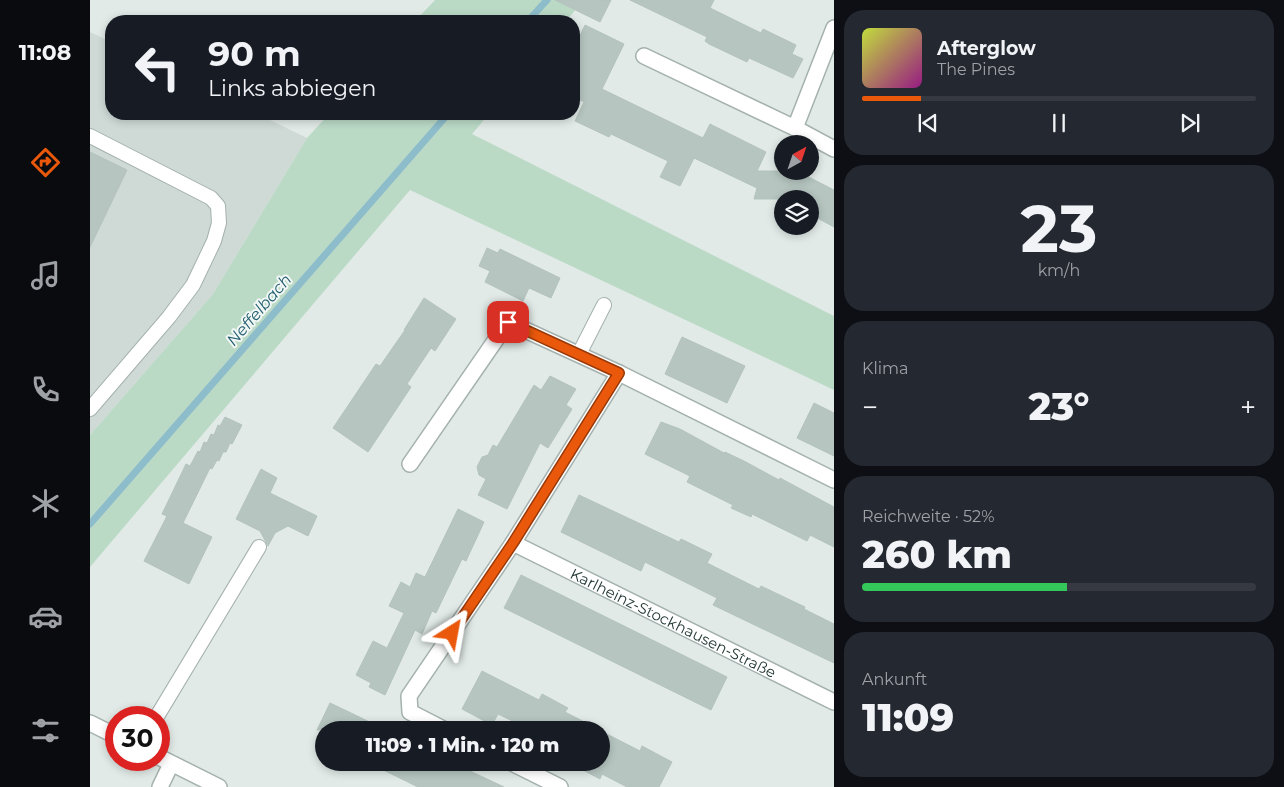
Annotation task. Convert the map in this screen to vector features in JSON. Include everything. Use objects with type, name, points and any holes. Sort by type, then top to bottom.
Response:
[{"type":"street","points":[[795,128],[834,28]]},
{"type":"street","points":[[644,56],[795,128],[834,149]]},
{"type":"street","points":[[410,464],[508,322],[619,373],[834,480]]},
{"type":"street","points":[[428,721],[410,712],[409,696],[513,543],[619,373]]},
{"type":"street","name":"Karlheinz-Stockhausen-Straße","points":[[513,543],[834,702]]},
{"type":"street","points":[[90,723],[105,730]]},
{"type":"street","points":[[170,762],[219,787]]},
{"type":"street","points":[[160,787],[163,771]]},
{"type":"street","points":[[528,771],[560,787]]},
{"type":"lane","points":[[90,136],[210,198],[218,206],[220,223],[214,241],[193,285],[169,317],[90,409]]},
{"type":"lane","points":[[579,354],[604,305]]},
{"type":"lane","points":[[163,706],[259,547]]},
{"type":"shaded area","points":[[90,32],[105,39],[105,120],[270,120],[307,138],[213,294],[90,435]]},
{"type":"green space","points":[[435,0],[584,0],[571,15],[421,15]]},
{"type":"green space","points":[[324,120],[484,120],[472,134],[834,316],[834,390],[410,190],[90,567],[90,435],[213,294],[307,138]]},
{"type":"building","points":[[555,0],[611,0],[600,22]]},
{"type":"building","points":[[630,0],[714,0],[710,8],[761,33],[763,29],[796,45],[792,54],[803,59],[793,78],[749,58],[747,62],[709,44],[705,41],[707,37]]},
{"type":"building","points":[[585,25],[624,44],[602,89],[703,138],[710,124],[766,152],[757,171],[774,171],[774,180],[815,180],[834,190],[834,227],[819,219],[819,190],[774,190],[774,199],[754,199],[757,188],[694,158],[680,186],[660,177],[668,161],[611,134],[609,137],[575,121],[580,120],[580,110],[584,102],[580,100],[580,35]]},
{"type":"building","points":[[90,152],[127,170],[90,247]]},
{"type":"building","points":[[487,248],[498,253],[500,249],[560,278],[551,298],[529,288],[523,301],[485,282],[490,271],[479,266]]},
{"type":"building","points":[[424,298],[456,319],[435,351],[431,348],[407,384],[411,387],[368,452],[333,428],[376,364],[380,366]]},
{"type":"building","points":[[682,337],[745,366],[727,403],[665,374]]},
{"type":"building","points":[[550,376],[576,389],[566,405],[572,409],[548,448],[540,443],[507,509],[478,495],[486,479],[479,475],[477,467],[482,457],[488,455],[493,445],[497,447],[534,385],[541,390]]},
{"type":"building","points":[[814,403],[834,413],[834,456],[797,438]]},
{"type":"building","points":[[225,417],[242,425],[232,444],[230,443],[226,452],[223,452],[219,461],[217,460],[212,469],[210,468],[183,523],[212,537],[189,584],[144,561],[167,516],[162,514],[186,464],[190,466],[198,451],[200,452],[204,442],[207,443],[211,434],[214,435],[218,425],[220,426]]},
{"type":"building","points":[[661,422],[680,429],[779,480],[780,478],[834,507],[834,547],[810,535],[807,541],[752,514],[751,517],[731,508],[733,505],[687,482],[690,476],[645,454]]},
{"type":"building","points":[[261,469],[277,478],[270,493],[317,516],[308,536],[288,526],[275,533],[268,546],[260,531],[236,519]]},
{"type":"building","points":[[579,495],[679,542],[681,539],[712,554],[707,563],[759,589],[761,586],[805,607],[804,609],[834,624],[834,663],[713,605],[717,598],[645,562],[641,571],[561,532]]},
{"type":"building","points":[[458,509],[484,522],[466,561],[462,559],[436,613],[432,611],[422,634],[415,630],[385,695],[369,687],[371,683],[356,675],[373,641],[387,648],[404,613],[389,606],[401,582],[410,587],[416,573],[425,577]]},
{"type":"building","points":[[521,575],[727,677],[711,710],[504,608]]},
{"type":"building","points":[[482,671],[539,700],[542,694],[568,708],[565,712],[582,721],[512,721],[498,714],[494,721],[484,721],[462,709]]},
{"type":"building","points":[[330,703],[368,721],[321,721]]},
{"type":"building","points":[[610,736],[640,751],[642,746],[672,762],[659,787],[627,787],[602,774],[600,779],[585,771],[610,771]]},
{"type":"building","points":[[385,771],[470,771],[504,787],[418,787]]},
{"type":"waterway","name":"Neffelbach","points":[[533,15],[547,0]]},
{"type":"waterway","name":"Neffelbach","points":[[90,524],[443,120]]},
{"type":"route","points":[[452,633],[513,543],[619,373],[508,322]]}]
